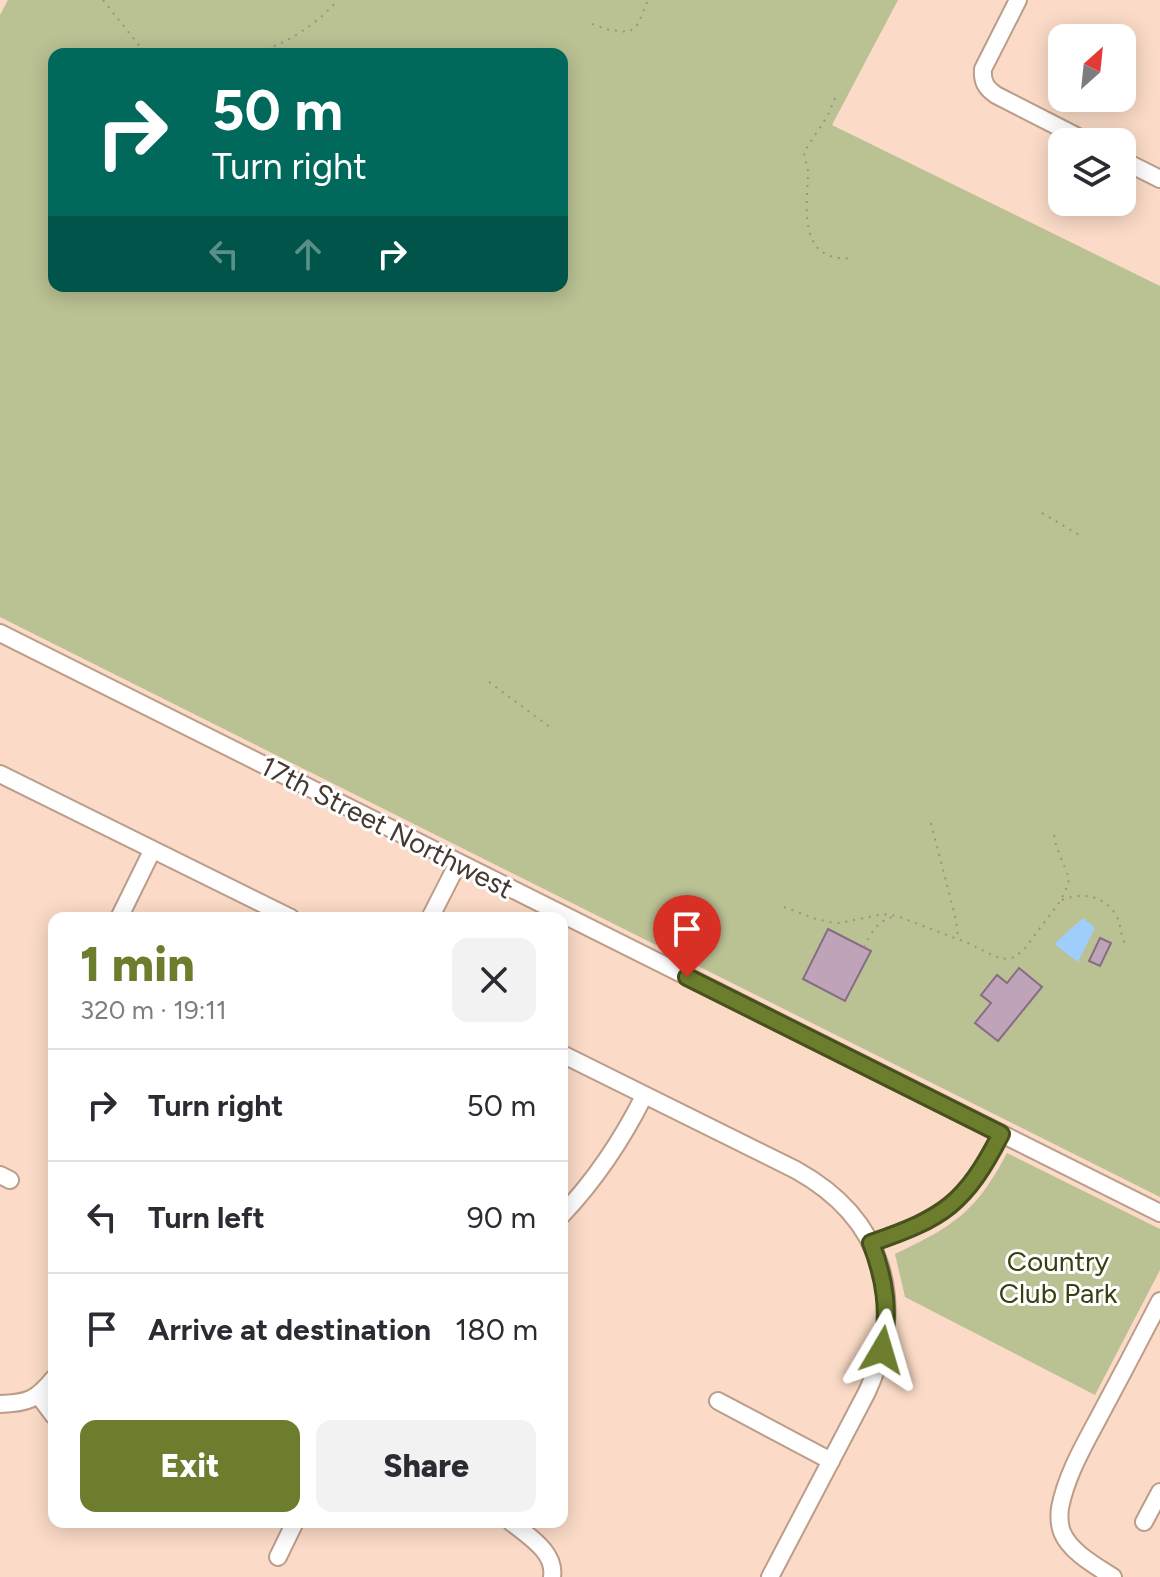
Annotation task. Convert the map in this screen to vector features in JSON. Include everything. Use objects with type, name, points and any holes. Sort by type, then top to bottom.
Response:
[{"type":"street","points":[[1018,0],[983,69],[982,79],[987,89],[996,95],[1061,128]]},
{"type":"street","points":[[1136,167],[1160,179]]},
{"type":"street","name":"17th Street Northwest","points":[[0,633],[556,912]]},
{"type":"street","points":[[0,774],[279,912]]},
{"type":"street","points":[[122,912],[152,851]]},
{"type":"street","points":[[433,912],[458,863]]},
{"type":"street","name":"17th Street Northwest","points":[[568,918],[1160,1213]]},
{"type":"street","points":[[568,1057],[819,1184],[846,1207],[871,1243],[882,1274],[887,1311],[886,1334],[874,1375],[770,1577]]},
{"type":"street","points":[[568,1208],[613,1152],[644,1096]]},
{"type":"street","points":[[871,1243],[919,1226],[959,1199],[974,1181],[1001,1134]]},
{"type":"street","points":[[1113,1577],[1089,1561],[1063,1535],[1060,1507],[1069,1478],[1084,1447],[1160,1301]]},
{"type":"street","points":[[0,1404],[19,1403],[39,1396],[48,1385]]},
{"type":"street","points":[[39,1396],[48,1408]]},
{"type":"street","points":[[718,1401],[831,1461]]},
{"type":"street","points":[[1144,1522],[1159,1496]]},
{"type":"street","points":[[278,1557],[292,1528]]},
{"type":"street","points":[[518,1528],[550,1558],[554,1568],[552,1577]]},
{"type":"path","points":[[103,0],[141,48]]},
{"type":"path","points":[[268,48],[305,29],[338,0]]},
{"type":"path","points":[[592,24],[629,32],[638,24],[648,0]]},
{"type":"path","points":[[835,98],[804,152],[808,177],[805,206],[815,245],[832,257],[850,258]]},
{"type":"path","points":[[1042,513],[1081,536]]},
{"type":"path","points":[[489,682],[550,727]]},
{"type":"path","points":[[931,823],[956,920],[958,940]]},
{"type":"path","points":[[784,907],[816,919],[840,923],[883,914],[897,916],[1002,959],[1015,957],[1065,893],[1069,878],[1054,834]]},
{"type":"path","points":[[1061,900],[1086,895],[1102,902],[1116,915],[1127,946]]},
{"type":"path","points":[[864,947],[880,922],[897,916]]},
{"type":"path","points":[[815,925],[816,919]]},
{"type":"green space","points":[[8,0],[898,0],[832,125],[1160,286],[1160,1197],[0,617],[0,15]]},
{"type":"green space","name":"Country Club Park","points":[[1007,1153],[1160,1229],[1160,1270],[1095,1395],[905,1297],[895,1254],[933,1235],[962,1215],[985,1190]]},
{"type":"water","points":[[1083,918],[1095,928],[1078,962],[1054,944]]},
{"type":"building","points":[[828,929],[871,951],[845,1001],[803,979]]},
{"type":"building","points":[[1100,938],[1111,943],[1100,966],[1089,961]]},
{"type":"building","points":[[1019,968],[1042,987],[998,1041],[975,1023],[991,1003],[981,995],[997,975],[1007,983]]},
{"type":"route","points":[[687,977],[1001,1134],[974,1181],[959,1199],[919,1226],[871,1243],[886,1292],[887,1323],[882,1350]]}]
